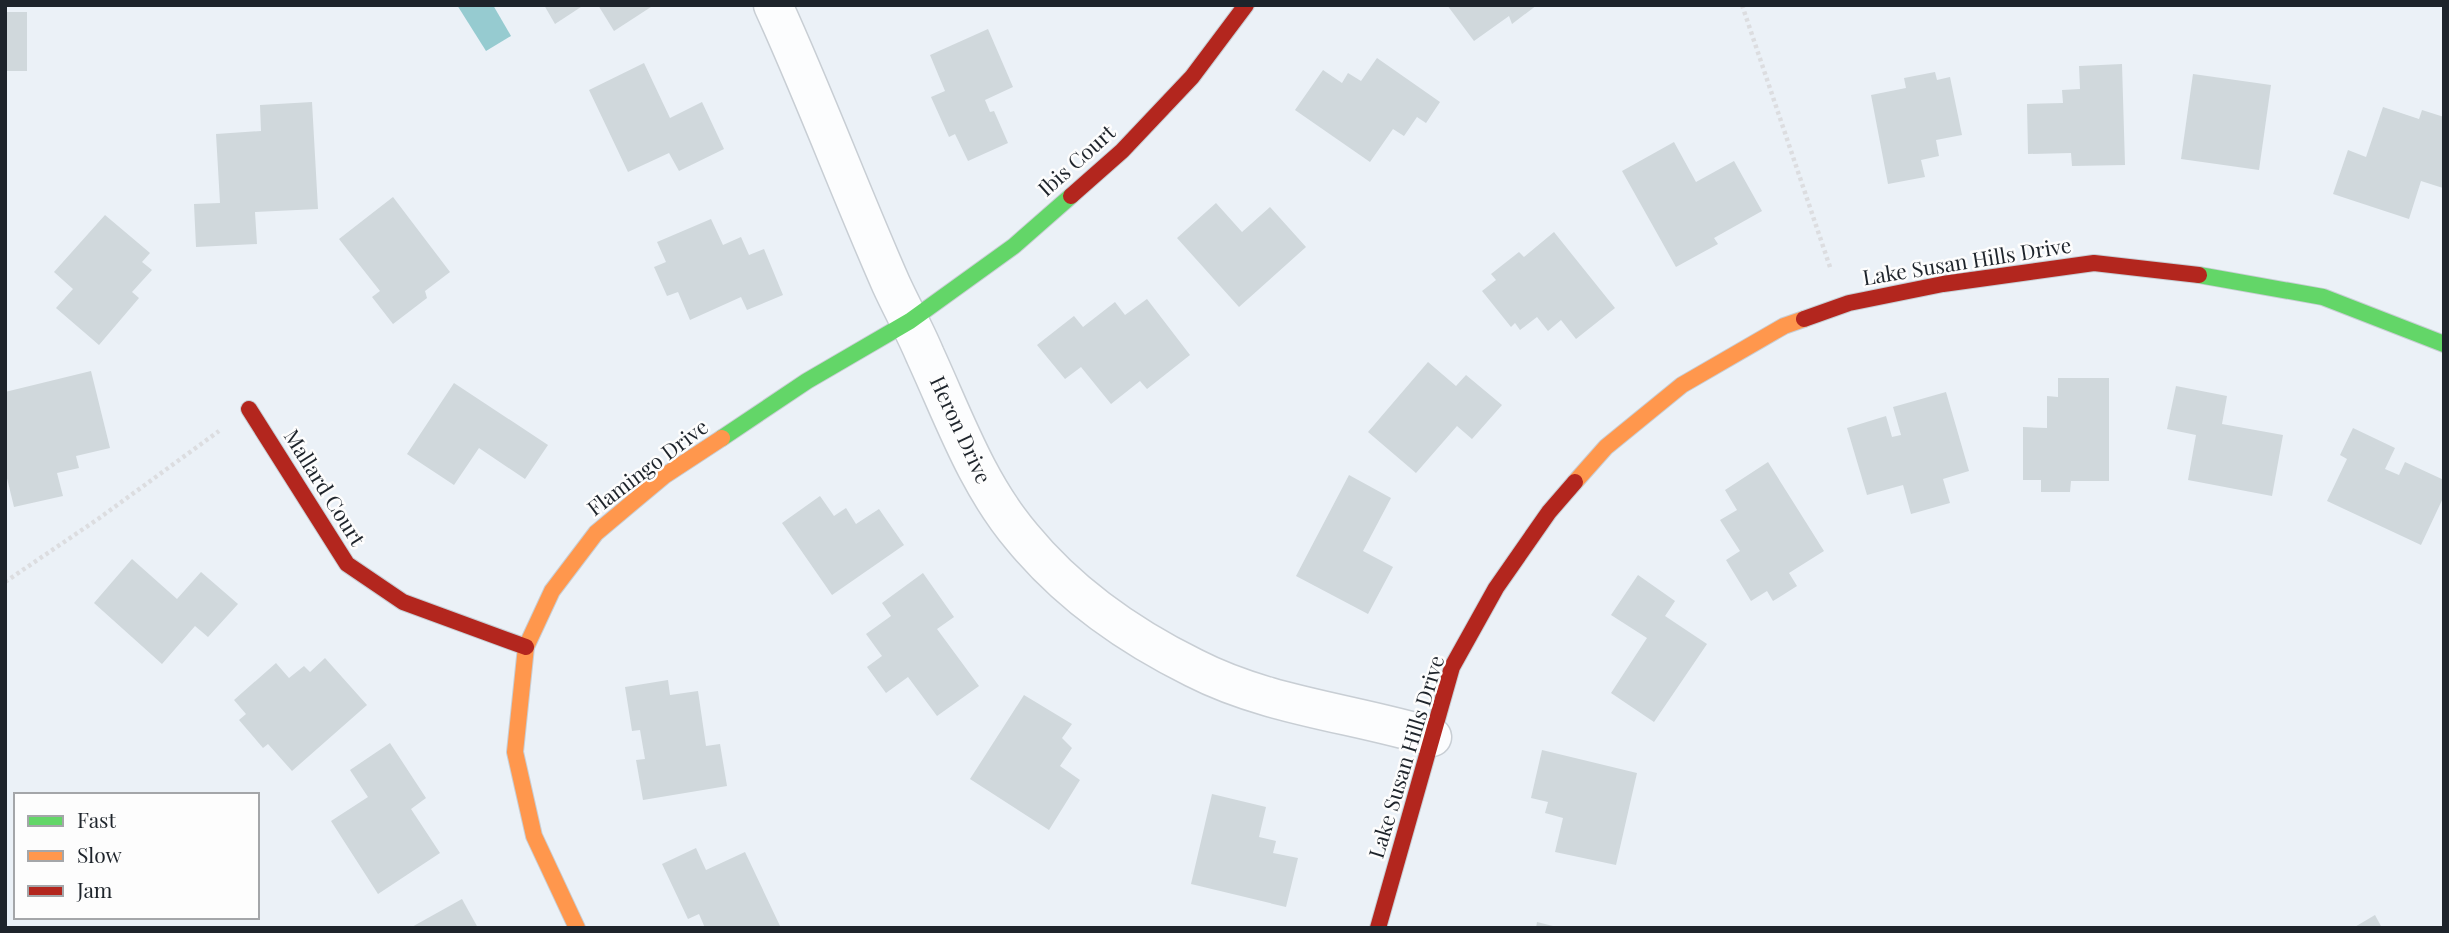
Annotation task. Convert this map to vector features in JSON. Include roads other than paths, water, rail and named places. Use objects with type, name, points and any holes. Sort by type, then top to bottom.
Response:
[{"type":"street","name":"Heron Drive","points":[[773,5],[808,81],[892,286],[983,484],[1022,537],[1069,586],[1116,623],[1194,669],[1272,699],[1387,723],[1432,737]]},
{"type":"street","name":"Ibis Court","points":[[910,321],[1014,246],[1122,151],[1192,77],[1246,5]]},
{"type":"street","name":"Lake Susan Hills Drive","points":[[1378,928],[1452,667],[1496,588],[1549,512],[1606,447],[1682,385],[1784,326],[1849,303],[1943,284],[2094,263],[2212,276],[2323,297],[2444,344]]},
{"type":"street","name":"Flamingo Drive","points":[[577,928],[534,836],[515,751],[526,647],[552,591],[596,533],[664,477],[807,381],[910,321]]},
{"type":"street","name":"Mallard Court","points":[[249,409],[347,564],[403,602],[526,647]]},
{"type":"water","points":[[457,5],[493,5],[511,36],[486,51]]}]
